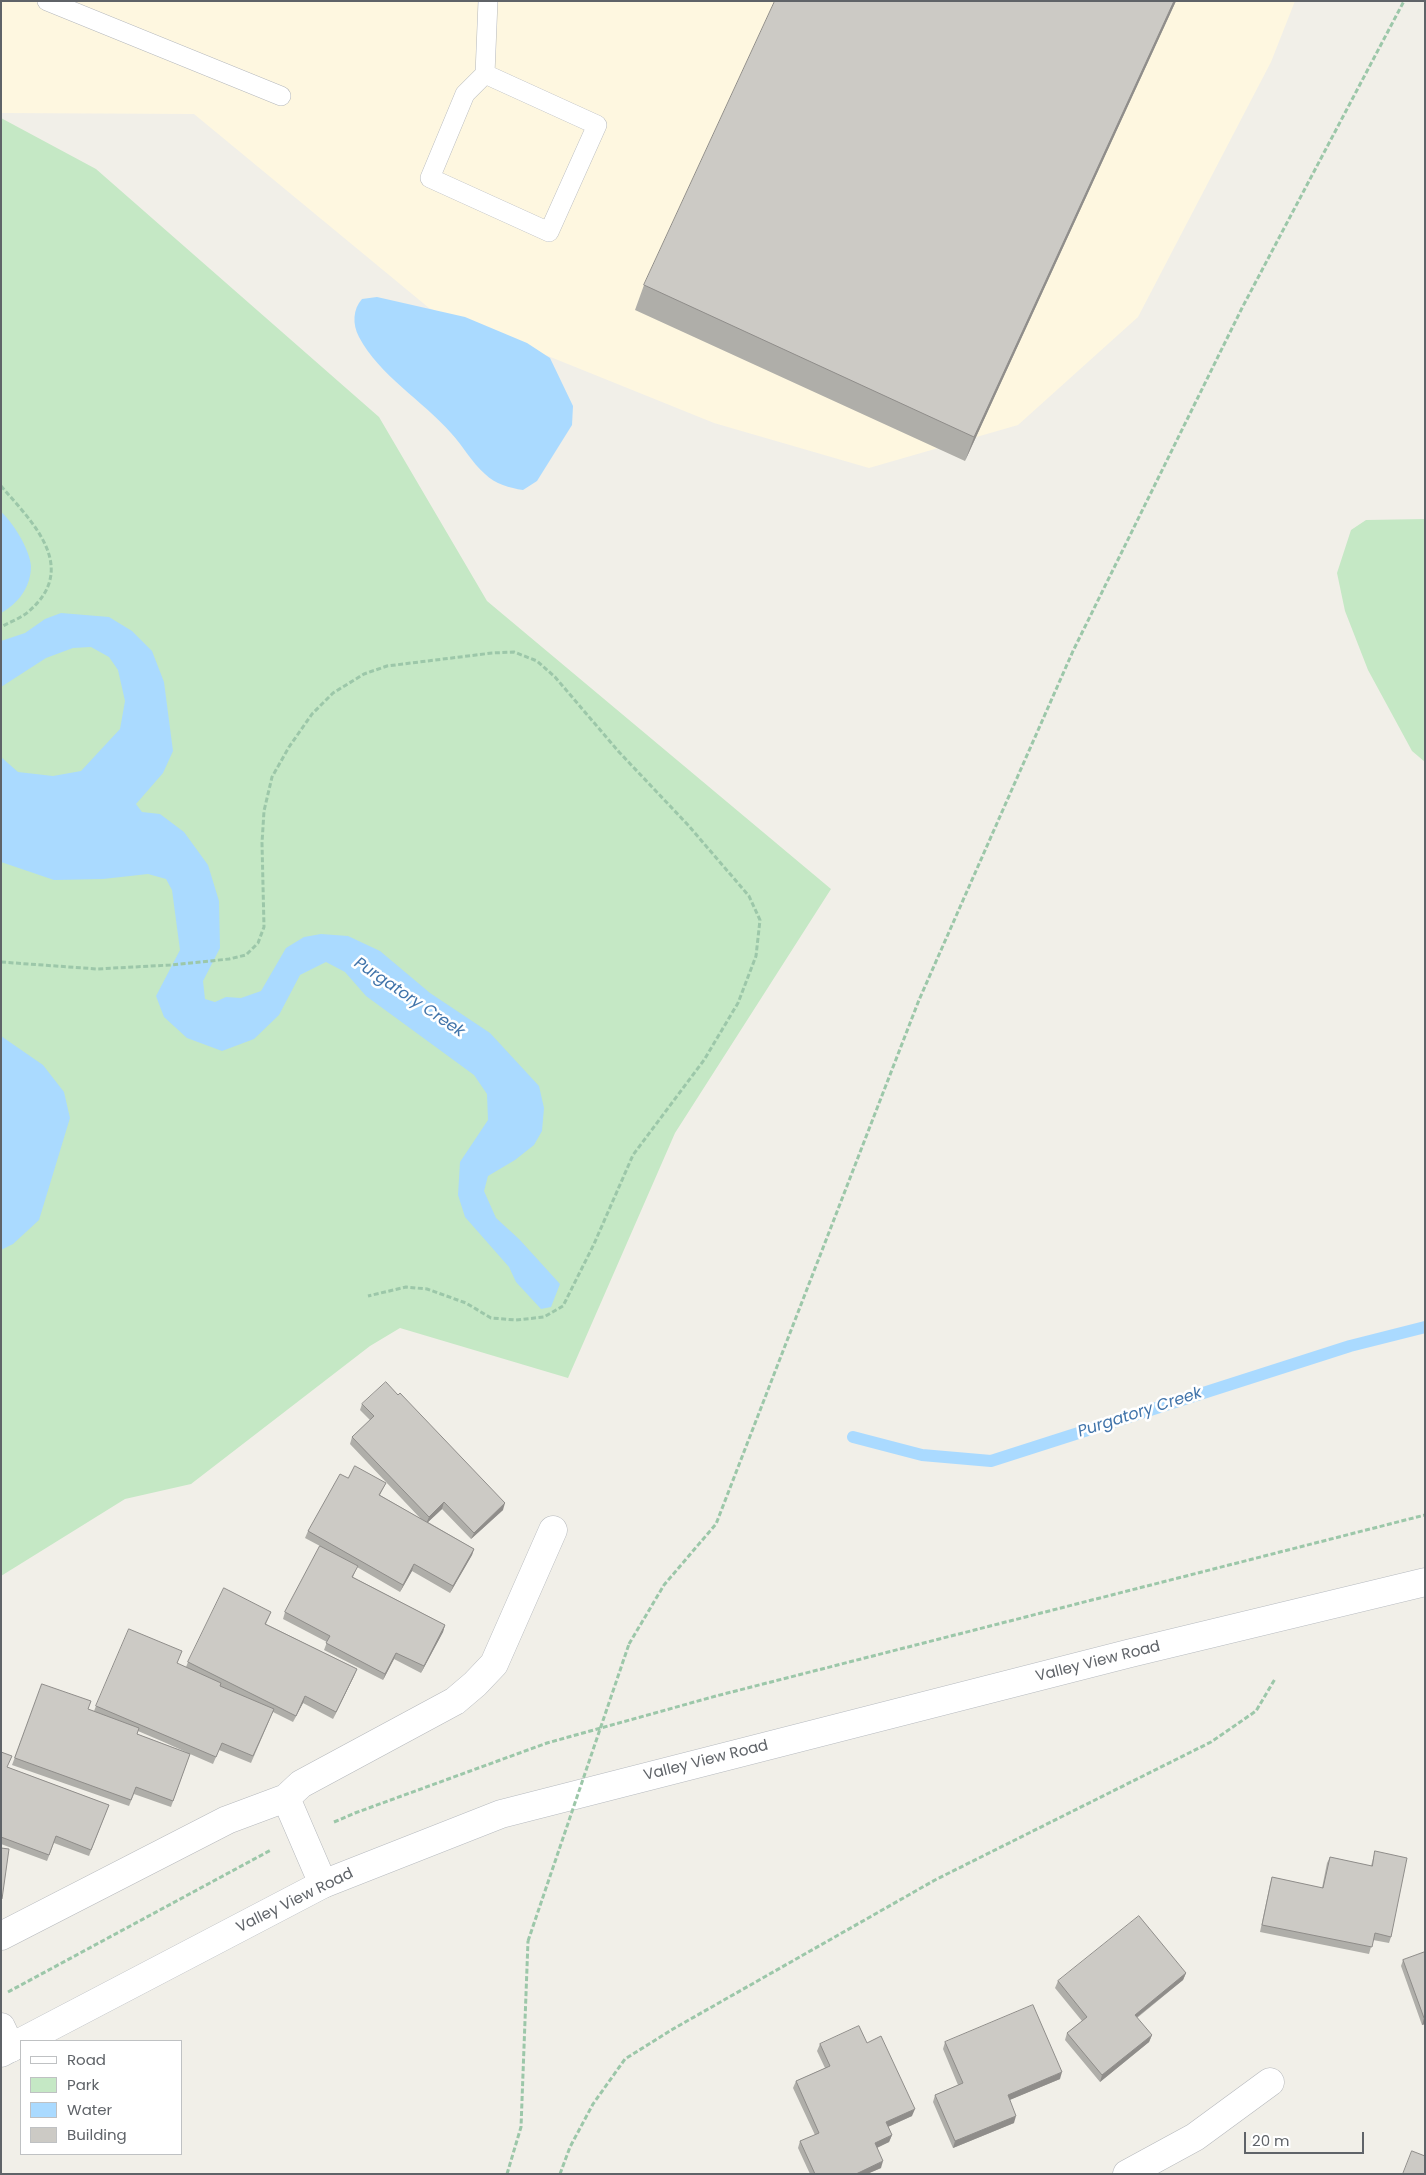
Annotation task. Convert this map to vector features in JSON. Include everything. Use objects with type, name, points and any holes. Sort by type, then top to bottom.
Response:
[{"type":"main road","points":[[1,1936],[227,1820],[286,1798],[301,1784],[455,1701],[494,1664],[553,1530]]},
{"type":"main road","name":"Valley View Road","points":[[12,2042],[323,1884],[501,1814],[1131,1653],[1425,1582]]},
{"type":"main road","points":[[286,1798],[323,1884]]},
{"type":"main road","points":[[1127,2174],[1195,2137],[1270,2082]]},
{"type":"lane","points":[[46,1],[281,96]]},
{"type":"lane","points":[[484,74],[597,125],[549,232],[430,178],[465,94],[484,74],[488,1]]},
{"type":"path","points":[[508,2174],[521,2127],[528,1941],[629,1644],[664,1585],[716,1524],[920,1000],[1073,651],[1242,308],[1404,1]]},
{"type":"path","points":[[1,486],[38,528],[49,550],[52,572],[45,596],[27,613],[1,627]]},
{"type":"path","points":[[1,962],[97,969],[170,965],[229,959],[246,955],[258,943],[264,927],[262,843],[264,811],[272,777],[289,747],[312,714],[333,693],[364,674],[387,666],[492,653],[514,652],[537,661],[555,677],[619,752],[688,825],[749,896],[760,920],[756,956],[738,1003],[704,1060],[633,1155],[594,1244],[563,1306],[544,1317],[516,1320],[491,1318],[466,1303],[427,1289],[406,1287],[368,1296]]},
{"type":"path","points":[[1,1996],[263,1853],[355,1813],[566,1738],[716,1696],[1425,1515]]},
{"type":"path","points":[[560,2174],[570,2147],[593,2104],[625,2059],[673,2028],[935,1880],[1211,1742],[1256,1711],[1275,1679]]},
{"type":"shaded area","points":[[1,1],[1295,1],[1271,62],[1138,317],[1018,425],[869,468],[714,423],[429,308],[194,114],[1,113]]},
{"type":"green space","points":[[1,118],[96,169],[379,417],[487,601],[831,889],[675,1133],[568,1378],[400,1328],[370,1346],[191,1484],[125,1499],[1,1576]]},
{"type":"green space","points":[[1425,519],[1425,762],[1412,751],[1368,670],[1345,611],[1337,573],[1351,530],[1366,520]]},
{"type":"water","points":[[377,297],[465,317],[527,343],[550,358],[573,406],[572,425],[537,481],[523,490],[503,485],[493,480],[480,470],[440,421],[378,364],[359,337],[354,322],[355,312],[362,299]]},
{"type":"water","points":[[1,512],[11,522],[20,537],[28,552],[31,566],[26,588],[13,605],[1,613]]},
{"type":"water","points":[[61,613],[109,617],[132,631],[152,651],[164,682],[173,751],[163,773],[136,804],[142,812],[160,814],[184,832],[208,865],[219,901],[220,948],[203,981],[205,999],[215,1002],[226,997],[241,998],[261,991],[286,948],[304,937],[321,934],[348,936],[380,951],[430,993],[490,1033],[539,1086],[544,1108],[542,1131],[534,1145],[515,1160],[488,1176],[484,1191],[496,1218],[519,1239],[560,1284],[551,1307],[541,1309],[516,1282],[509,1267],[465,1217],[458,1195],[460,1162],[488,1120],[487,1094],[474,1075],[366,996],[345,972],[326,962],[300,975],[279,1015],[254,1039],[222,1051],[187,1038],[164,1017],[156,996],[180,950],[172,890],[166,879],[148,874],[103,879],[54,880],[1,862],[1,757],[18,772],[53,776],[81,771],[120,729],[125,701],[118,670],[109,657],[91,647],[73,648],[46,658],[1,687],[1,641],[25,633],[45,619]]},
{"type":"water","points":[[1,1036],[43,1065],[64,1092],[70,1118],[39,1220],[13,1244],[1,1250]]},
{"type":"building","points":[[775,1],[1174,1],[974,437],[644,285]]},
{"type":"building","points":[[386,1382],[398,1395],[400,1393],[505,1503],[474,1533],[444,1502],[429,1517],[352,1437],[374,1416],[362,1404]]},
{"type":"building","points":[[355,1466],[386,1483],[379,1495],[474,1549],[453,1586],[414,1564],[403,1585],[308,1531],[340,1474],[348,1478]]},
{"type":"building","points":[[320,1546],[358,1566],[352,1577],[445,1625],[424,1666],[396,1653],[385,1674],[326,1643],[330,1636],[285,1612]]},
{"type":"building","points":[[224,1588],[271,1612],[265,1624],[357,1669],[336,1712],[305,1696],[296,1716],[188,1662]]},
{"type":"building","points":[[129,1629],[182,1651],[177,1663],[221,1683],[220,1686],[274,1709],[253,1756],[222,1743],[216,1757],[96,1706]]},
{"type":"building","points":[[42,1684],[91,1701],[88,1709],[139,1728],[137,1734],[190,1754],[173,1801],[136,1787],[131,1800],[15,1758]]},
{"type":"building","points":[[1,1752],[12,1756],[7,1767],[109,1805],[91,1850],[56,1836],[49,1855],[1,1837]]},
{"type":"building","points":[[1,1848],[9,1849],[2,1899],[1,1899]]},
{"type":"building","points":[[1375,1851],[1407,1858],[1391,1937],[1375,1933],[1372,1947],[1262,1925],[1272,1877],[1323,1888],[1330,1857],[1372,1866]]},
{"type":"building","points":[[1139,1916],[1186,1973],[1135,2015],[1152,2035],[1102,2075],[1067,2033],[1087,2017],[1058,1981]]},
{"type":"building","points":[[1425,1952],[1425,2018],[1424,2018],[1403,1960]]},
{"type":"building","points":[[1033,2005],[1062,2072],[1008,2095],[1016,2116],[955,2141],[935,2095],[963,2083],[945,2042]]},
{"type":"building","points":[[859,2026],[867,2043],[881,2036],[915,2109],[886,2122],[892,2135],[875,2143],[883,2161],[856,2174],[815,2174],[800,2141],[819,2133],[796,2081],[830,2066],[820,2044]]},
{"type":"building","points":[[1412,2151],[1425,2156],[1425,2174],[1403,2174]]},
{"type":"waterway","name":"Purgatory Creek","points":[[853,1437],[922,1455],[991,1461],[1350,1346],[1425,1327]]}]
